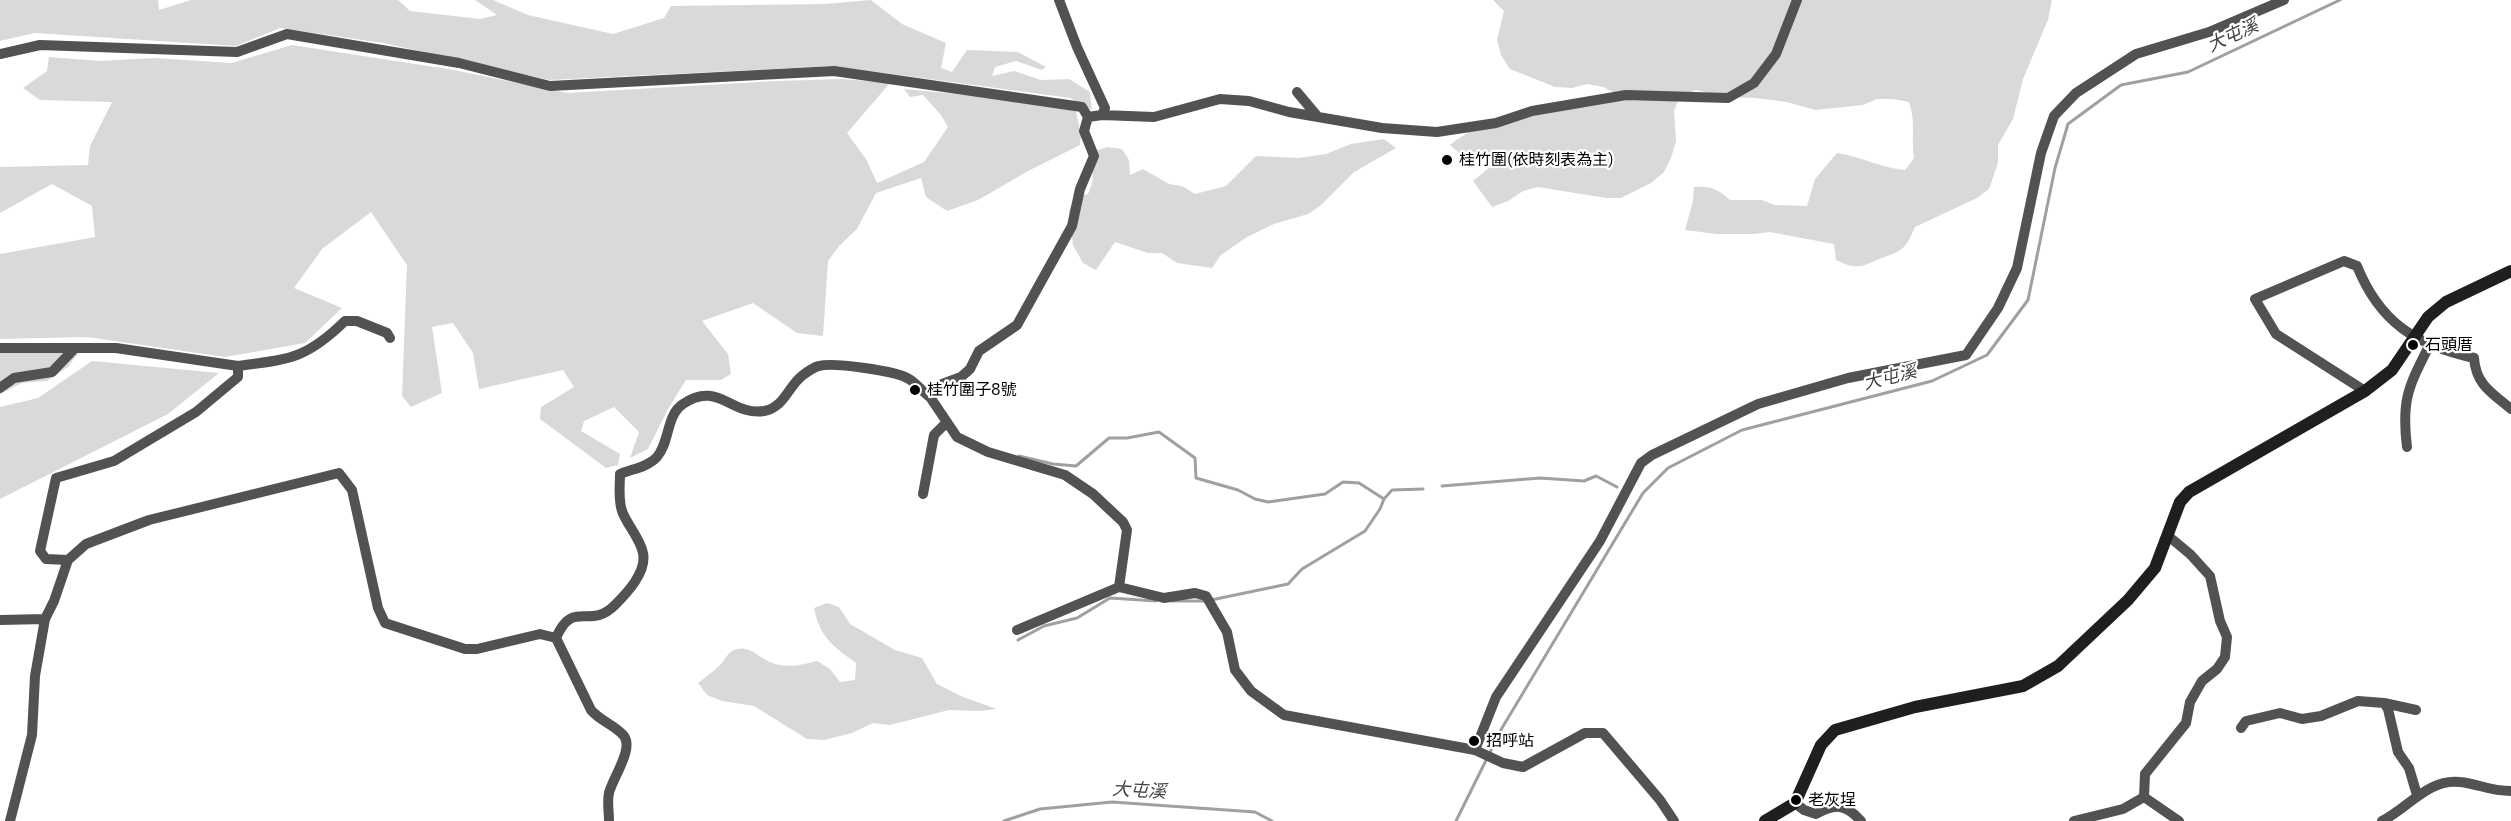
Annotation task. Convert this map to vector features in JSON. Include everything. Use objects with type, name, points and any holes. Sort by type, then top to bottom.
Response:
[{"type":"street","points":[[1059,0],[1077,47],[1102,97],[1105,108],[1102,115]]},
{"type":"street","points":[[1088,117],[1102,115],[1154,117],[1220,99],[1249,101],[1289,112],[1382,128],[1437,132],[1496,123],[1532,111],[1626,95],[1728,98],[1754,83],[1776,54],[1797,0]]},
{"type":"street","points":[[1478,751],[1496,697],[1600,541],[1641,463],[1652,455],[1758,404],[1848,378],[1966,355],[1998,308],[2017,268],[2041,153],[2054,116],[2076,93],[2136,54],[2209,32],[2284,0]]},
{"type":"street","points":[[0,54],[40,45],[237,52],[287,34],[459,63],[550,86],[834,71],[1082,108],[1088,117],[1084,131],[1094,156],[1080,189],[1072,226],[1017,324],[979,351],[970,369],[961,377],[942,384],[930,398]]},
{"type":"street","points":[[1297,92],[1318,117]]},
{"type":"street","points":[[2365,391],[2276,334],[2255,299],[2344,261],[2357,266],[2365,287],[2382,311],[2404,332],[2447,352],[2474,358],[2475,370],[2480,383],[2511,409]]},
{"type":"street","points":[[1765,821],[1795,803],[1821,745],[1835,730],[1916,706],[2023,686],[2058,666],[2128,600],[2155,568],[2180,502],[2189,492],[2365,391],[2392,370],[2428,316],[2446,302],[2511,270]]},
{"type":"street","points":[[0,348],[116,348],[238,366],[284,360],[310,351],[345,321],[357,321],[387,333],[390,338]]},
{"type":"street","points":[[2407,447],[2403,417],[2410,384],[2430,344]]},
{"type":"street","points":[[0,388],[14,378],[52,372],[75,348]]},
{"type":"street","points":[[68,560],[46,559],[40,550],[56,478],[114,461],[196,412],[238,377],[238,366]]},
{"type":"street","points":[[556,638],[568,619],[576,616],[603,616],[608,613],[639,575],[643,553],[622,510],[619,493],[620,474],[649,464],[659,455],[675,412],[681,405],[699,395],[708,394],[754,412],[768,410],[777,406],[785,398],[797,380],[818,366],[867,368],[908,378],[930,398],[957,437],[988,452],[1065,475],[1093,494],[1123,522],[1127,530],[1119,587]]},
{"type":"street","points":[[923,494],[934,435],[947,422]]},
{"type":"street","points":[[10,821],[32,735],[35,676],[45,619],[54,601],[68,560],[86,544],[149,520],[339,472],[352,490],[378,608],[385,623],[465,649],[477,649],[540,634],[556,638]]},
{"type":"street","points":[[2144,797],[2145,774],[2186,723],[2190,702],[2202,681],[2217,669],[2225,657],[2227,637],[2220,621],[2210,576],[2190,554],[2167,535]]},
{"type":"street","points":[[1017,630],[1119,587],[1164,598],[1195,593],[1209,601],[1227,632],[1235,670],[1251,691],[1284,714],[1478,751],[1503,763],[1523,767],[1585,733],[1603,733],[1660,800],[1674,821]]},
{"type":"street","points":[[0,620],[45,619]]},
{"type":"street","points":[[556,638],[591,710],[597,718],[624,735],[625,754],[609,794],[609,821]]},
{"type":"street","points":[[2241,728],[2246,721],[2280,713],[2302,718],[2321,716],[2358,701],[2384,703],[2415,710]]},
{"type":"street","points":[[2384,703],[2388,709],[2398,752],[2409,768],[2417,795]]},
{"type":"street","points":[[2382,821],[2396,814],[2417,795],[2433,787],[2459,781],[2493,791],[2511,791]]},
{"type":"street","points":[[2074,821],[2123,809],[2144,797]]},
{"type":"street","points":[[2144,797],[2179,821]]},
{"type":"street","points":[[1795,803],[1804,810],[1816,814],[1830,806],[1851,810],[1861,821]]},
{"type":"shaded area","points":[[0,0],[158,0],[159,10],[191,0],[398,0],[410,11],[480,19],[497,15],[475,0],[493,0],[528,15],[613,34],[664,18],[671,6],[825,4],[871,0],[902,24],[946,43],[941,68],[952,72],[967,50],[1018,52],[1046,67],[1042,70],[1016,61],[995,67],[992,76],[1014,71],[1041,80],[1069,79],[1090,92],[1092,110],[1070,98],[833,66],[549,80],[383,43],[280,28],[236,46],[35,33],[0,41]]},
{"type":"shaded area","points":[[1493,0],[2052,0],[2048,20],[2023,79],[2013,119],[1998,145],[1998,163],[1989,189],[1977,198],[1915,227],[1906,245],[1899,251],[1869,264],[1854,266],[1836,260],[1834,244],[1770,232],[1716,234],[1685,230],[1693,201],[1694,187],[1714,189],[1730,200],[1762,200],[1775,205],[1807,206],[1815,179],[1837,153],[1905,170],[1914,158],[1909,102],[1877,99],[1863,105],[1815,110],[1787,102],[1725,97],[1696,90],[1680,96],[1674,111],[1676,141],[1671,158],[1664,172],[1651,183],[1621,198],[1606,198],[1538,187],[1523,191],[1508,201],[1492,207],[1473,181],[1495,163],[1462,155],[1450,145],[1462,136],[1491,123],[1537,112],[1568,107],[1587,107],[1617,94],[1603,87],[1587,84],[1572,88],[1555,87],[1510,69],[1501,55],[1497,40],[1504,11]]},
{"type":"shaded area","points":[[292,45],[454,70],[567,93],[777,81],[843,79],[890,83],[847,133],[866,159],[877,183],[924,162],[948,127],[941,115],[923,95],[910,97],[904,89],[998,98],[1076,111],[1081,135],[1080,145],[978,200],[947,211],[926,197],[921,178],[876,193],[857,229],[839,246],[828,261],[823,336],[797,333],[753,303],[702,321],[728,354],[731,374],[721,380],[686,380],[648,449],[630,458],[639,432],[614,407],[584,421],[581,431],[620,454],[618,465],[606,468],[540,419],[541,407],[574,387],[563,370],[479,389],[473,353],[453,323],[432,327],[442,393],[411,407],[402,396],[407,265],[371,212],[322,249],[294,288],[342,308],[305,343],[225,357],[87,337],[0,339],[0,254],[95,237],[92,206],[52,184],[0,213],[0,167],[88,165],[90,146],[112,102],[40,100],[23,88],[47,71],[49,57],[100,61],[154,58],[232,63]]},
{"type":"shaded area","points":[[1384,139],[1396,148],[1354,172],[1320,206],[1308,214],[1274,224],[1247,237],[1221,255],[1212,268],[1177,263],[1162,253],[1148,253],[1115,242],[1096,270],[1083,263],[1073,245],[1069,211],[1074,197],[1088,194],[1091,188],[1092,152],[1107,147],[1122,149],[1129,160],[1130,175],[1143,169],[1169,184],[1182,186],[1195,194],[1226,186],[1256,156],[1299,158],[1326,154],[1351,144]]},
{"type":"shaded area","points":[[81,349],[68,367],[47,381],[22,383],[0,394],[0,351]]},
{"type":"shaded area","points":[[92,361],[219,373],[168,414],[0,499],[0,407],[38,398]]},
{"type":"shaded area","points":[[827,603],[839,607],[850,624],[895,650],[922,658],[937,684],[963,697],[997,709],[949,710],[890,725],[873,723],[852,733],[824,740],[807,739],[754,706],[722,701],[707,695],[698,683],[720,665],[730,652],[738,649],[748,650],[770,662],[788,666],[817,661],[830,669],[840,682],[855,680],[856,663],[829,640],[820,627],[814,608]]},
{"type":"waterway","name":"大屯溪","points":[[1456,821],[1502,728],[1643,493],[1668,468],[1742,430],[1932,381],[1987,355],[2028,300],[2055,168],[2068,124],[2121,85],[2188,72],[2340,0]]},
{"type":"waterway","points":[[1019,456],[1053,464],[1076,466],[1109,438],[1127,438],[1159,432],[1195,458],[1196,478],[1238,490],[1255,499],[1268,502],[1325,494],[1343,482],[1359,483],[1384,499]]},
{"type":"waterway","points":[[1442,486],[1540,478],[1584,481],[1596,476],[1617,487]]},
{"type":"waterway","points":[[1211,600],[1288,584],[1302,569],[1365,531],[1392,490],[1423,489]]},
{"type":"waterway","points":[[1018,640],[1044,626],[1077,618],[1110,598],[1156,601]]},
{"type":"waterway","points":[[1172,601],[1204,601]]},
{"type":"waterway","name":"大屯溪","points":[[1004,821],[1040,809],[1112,802],[1255,812],[1272,821]]},
{"type":"place","name":"桂竹圍(依時刻表為主)","points":[[1447,160]]},
{"type":"place","name":"石頭厝","points":[[2413,345]]},
{"type":"place","name":"桂竹圍子8號","points":[[915,390]]},
{"type":"place","name":"招呼站","points":[[1474,741]]},
{"type":"place","name":"老灰埕","points":[[1796,800]]}]
